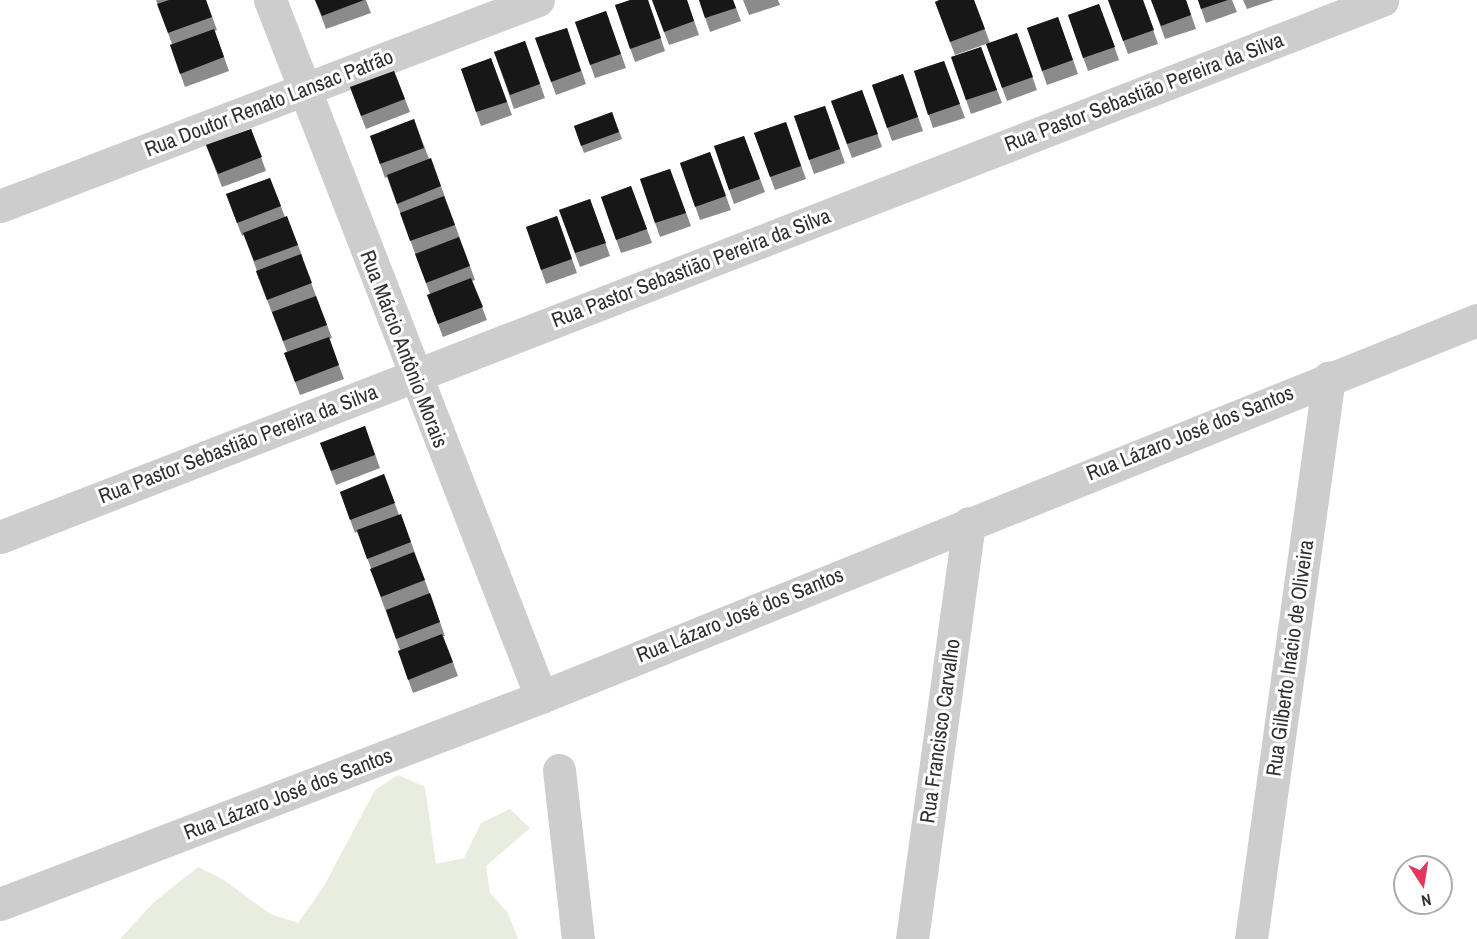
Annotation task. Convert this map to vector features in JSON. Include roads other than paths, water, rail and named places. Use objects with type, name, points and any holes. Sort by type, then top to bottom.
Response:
[{"type":"street","name":"Rua Márcio Antônio Morais","points":[[270,0],[414,376],[541,697]]},
{"type":"street","name":"Rua Doutor Renato Lansac Patrão","points":[[0,206],[538,0]]},
{"type":"street","name":"Rua Pastor Sebastião Pereira da Silva","points":[[0,537],[1382,0]]},
{"type":"street","name":"Rua Lázaro José dos Santos","points":[[0,904],[541,697],[1329,377],[1477,320]]},
{"type":"street","name":"Rua Gilberto Inácio de Oliveira","points":[[1251,939],[1329,377]]},
{"type":"street","name":"Rua Francisco Carvalho","points":[[912,939],[969,523]]},
{"type":"street","points":[[559,770],[578,939]]}]
